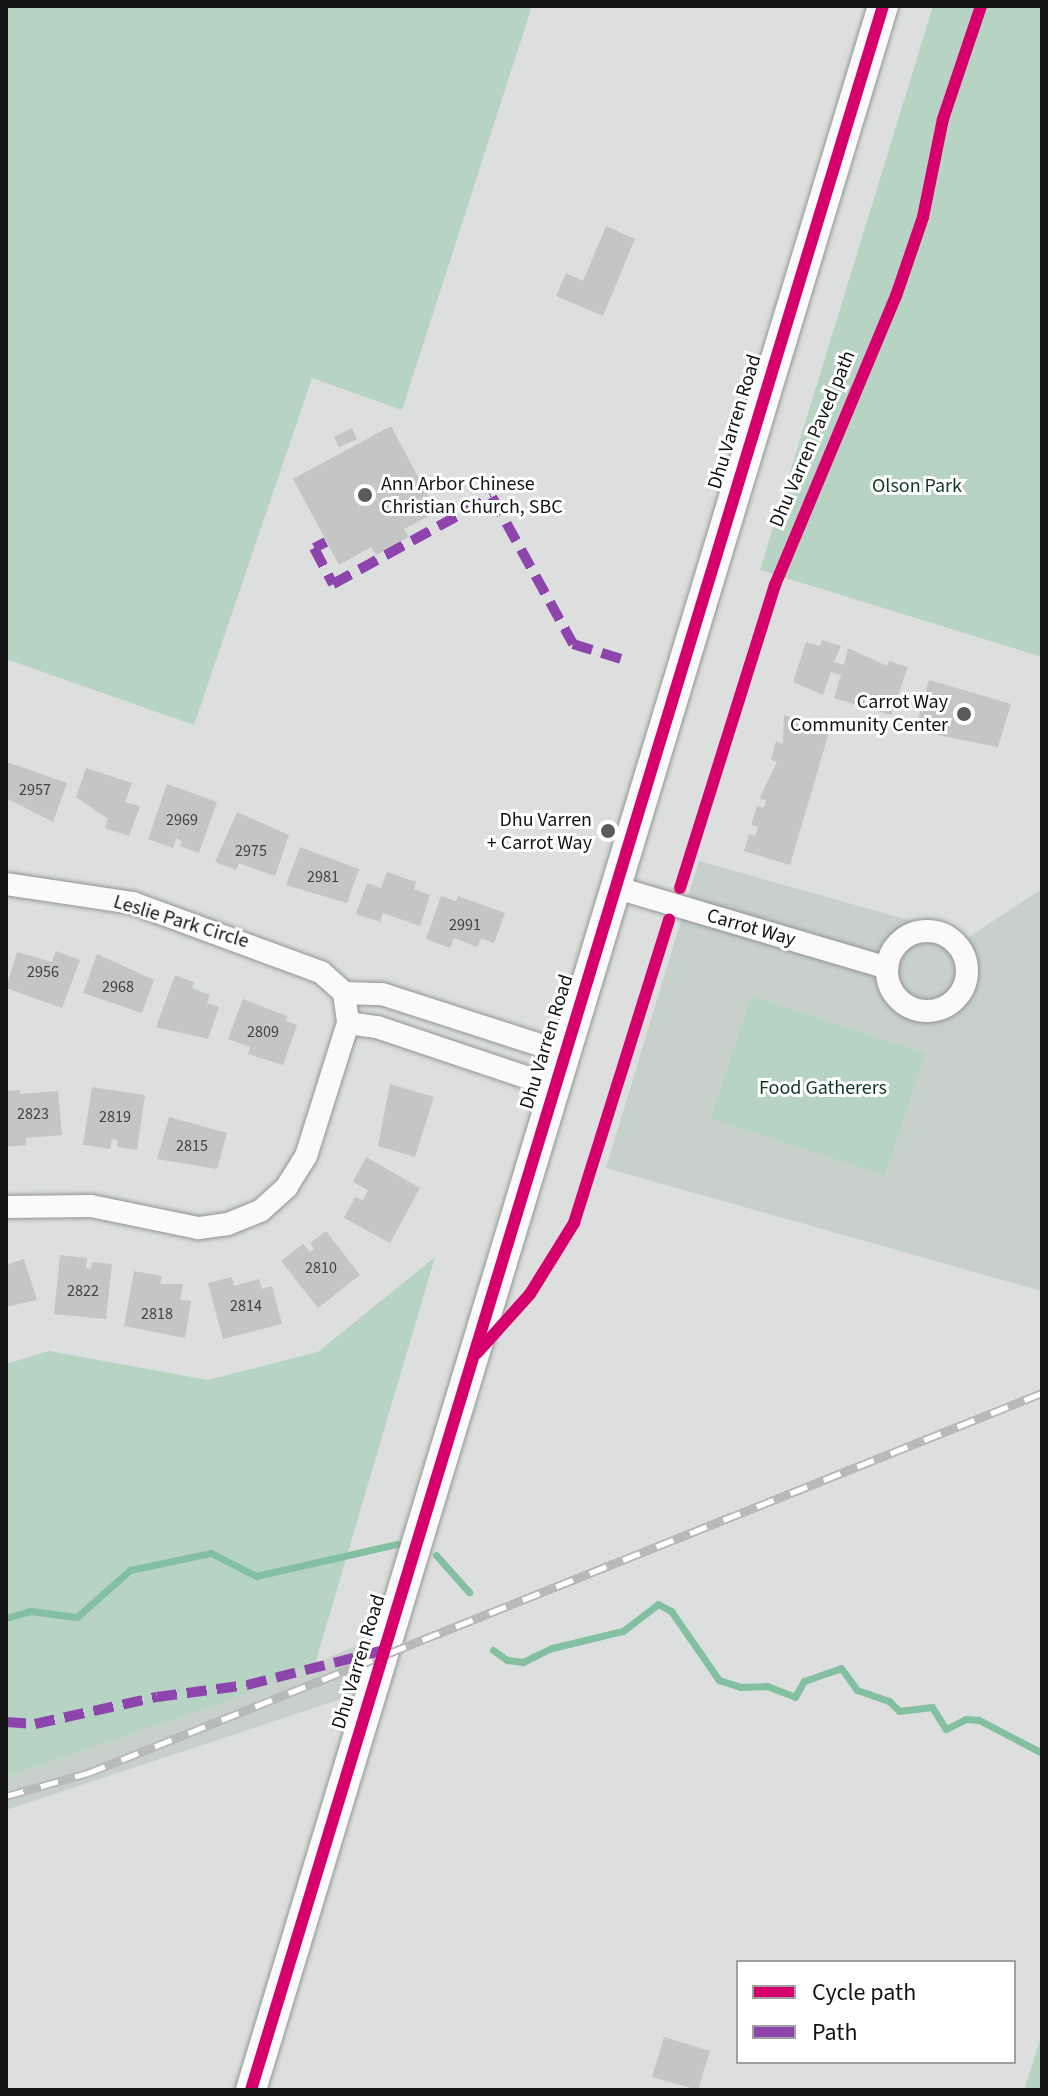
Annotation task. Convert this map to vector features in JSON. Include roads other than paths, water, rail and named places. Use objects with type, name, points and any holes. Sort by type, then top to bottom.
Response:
[{"type":"main road","name":"Dhu Varren Road","points":[[251,2090],[883,6]]},
{"type":"street","name":"Leslie Park Circle","points":[[6,884],[133,903],[321,972],[344,993]]},
{"type":"street","name":"Carrot Way","points":[[614,887],[887,968]]},
{"type":"street","points":[[6,1207],[91,1206],[198,1228],[228,1224],[260,1211],[287,1187],[306,1156],[348,1023],[344,993],[382,994],[565,1053]]},
{"type":"street","points":[[427,1043],[438,1012]]},
{"type":"street","points":[[348,1023],[427,1043],[555,1087]]},
{"type":"waterway","points":[[6,1618],[30,1611],[77,1617],[130,1570],[211,1553],[256,1576],[397,1544]]},
{"type":"waterway","points":[[436,1555],[469,1592]]},
{"type":"waterway","points":[[493,1650],[507,1660],[523,1662],[552,1648],[623,1631],[658,1604],[671,1611],[719,1680],[741,1687],[767,1686],[795,1697],[804,1681],[841,1668],[857,1690],[889,1701],[899,1711],[932,1707],[946,1729],[966,1719],[979,1720],[1042,1753]]},
{"type":"railway","points":[[6,1796],[88,1773],[1042,1393]]},
{"type":"place","name":"Ann Arbor Chinese Christian Church, SBC","points":[[365,495]]},
{"type":"place","name":"Carrot Way Community Center","points":[[964,714]]},
{"type":"place","name":"Dhu Varren + Carrot Way","points":[[608,831]]},
{"type":"park label","name":"Olson Park","points":[[917,486]]},
{"type":"park label","name":"Food Gatherers","points":[[823,1088]]}]
